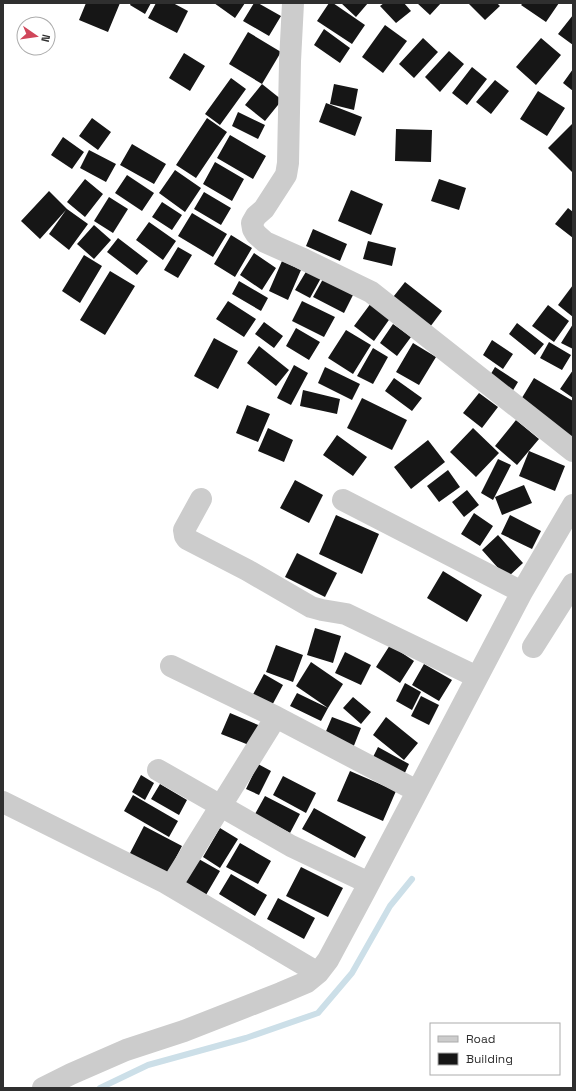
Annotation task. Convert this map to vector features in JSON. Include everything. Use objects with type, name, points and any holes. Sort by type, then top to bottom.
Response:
[{"type":"street","points":[[294,3],[290,61],[288,163],[286,175],[264,209],[256,216],[252,223],[253,229],[265,242],[371,292],[573,451]]},
{"type":"street","points":[[201,499],[184,530],[187,539],[247,570],[312,607],[346,614],[477,678]]},
{"type":"street","points":[[343,500],[522,592]]},
{"type":"street","points":[[43,1088],[126,1050],[184,1031],[281,993],[307,982],[318,973],[328,960],[522,592],[573,505]]},
{"type":"street","points":[[533,647],[573,584]]},
{"type":"street","points":[[171,666],[276,717],[417,791]]},
{"type":"street","points":[[170,886],[276,717]]},
{"type":"street","points":[[158,770],[291,846],[369,883]]},
{"type":"street","points":[[3,802],[170,886],[318,973]]},
{"type":"building","points":[[86,3],[120,3],[108,32],[79,20]]},
{"type":"building","points":[[131,3],[151,3],[145,14],[130,5]]},
{"type":"building","points":[[156,3],[173,3],[188,11],[177,33],[148,18]]},
{"type":"building","points":[[214,3],[245,3],[235,18]]},
{"type":"building","points":[[254,3],[258,3],[281,16],[269,36],[243,21]]},
{"type":"building","points":[[329,3],[333,3],[365,25],[352,44],[317,21]]},
{"type":"building","points":[[341,3],[368,3],[356,17]]},
{"type":"building","points":[[384,3],[404,3],[411,11],[396,23],[380,6]]},
{"type":"building","points":[[417,3],[441,3],[430,15]]},
{"type":"building","points":[[468,3],[497,3],[500,6],[485,20]]},
{"type":"building","points":[[523,3],[559,3],[546,22],[521,5]]},
{"type":"building","points":[[573,15],[573,45],[558,34]]},
{"type":"building","points":[[385,25],[407,41],[383,73],[362,57]]},
{"type":"building","points":[[324,29],[350,48],[340,63],[314,45]]},
{"type":"building","points":[[248,32],[281,52],[262,84],[229,64]]},
{"type":"building","points":[[423,38],[438,52],[414,78],[399,64]]},
{"type":"building","points":[[541,38],[561,55],[536,85],[516,67]]},
{"type":"building","points":[[449,51],[464,64],[440,92],[425,77]]},
{"type":"building","points":[[184,53],[205,66],[190,91],[169,78]]},
{"type":"building","points":[[472,67],[487,79],[467,105],[452,93]]},
{"type":"building","points":[[573,69],[573,91],[563,83]]},
{"type":"building","points":[[231,78],[246,89],[220,125],[205,114]]},
{"type":"building","points":[[495,80],[509,91],[491,114],[476,102]]},
{"type":"building","points":[[262,84],[282,100],[265,121],[245,105]]},
{"type":"building","points":[[334,84],[358,89],[354,110],[330,104]]},
{"type":"building","points":[[538,91],[565,108],[547,136],[520,119]]},
{"type":"building","points":[[326,103],[362,117],[355,136],[319,122]]},
{"type":"building","points":[[238,112],[265,125],[258,139],[232,126]]},
{"type":"building","points":[[92,118],[111,132],[98,150],[79,136]]},
{"type":"building","points":[[207,118],[227,132],[196,178],[176,165]]},
{"type":"building","points":[[573,123],[573,173],[548,148]]},
{"type":"building","points":[[396,129],[432,130],[431,162],[395,161]]},
{"type":"building","points":[[230,135],[266,156],[253,179],[217,158]]},
{"type":"building","points":[[63,137],[84,152],[72,169],[51,155]]},
{"type":"building","points":[[132,144],[166,164],[154,184],[120,165]]},
{"type":"building","points":[[89,150],[116,164],[106,182],[80,168]]},
{"type":"building","points":[[215,162],[244,179],[232,201],[203,184]]},
{"type":"building","points":[[175,170],[201,188],[185,212],[159,193]]},
{"type":"building","points":[[127,175],[154,193],[142,211],[115,193]]},
{"type":"building","points":[[85,179],[103,194],[85,217],[67,202]]},
{"type":"building","points":[[439,179],[466,188],[459,210],[431,201]]},
{"type":"building","points":[[351,190],[383,204],[371,235],[338,221]]},
{"type":"building","points":[[49,191],[67,209],[88,224],[69,250],[49,234],[66,210],[40,239],[21,221]]},
{"type":"building","points":[[204,192],[231,208],[221,225],[194,209]]},
{"type":"building","points":[[109,197],[128,209],[113,233],[94,221]]},
{"type":"building","points":[[162,202],[182,215],[172,230],[152,217]]},
{"type":"building","points":[[568,208],[573,212],[573,238],[555,224]]},
{"type":"building","points":[[192,213],[227,234],[213,257],[178,236]]},
{"type":"building","points":[[149,222],[176,241],[163,260],[136,240]]},
{"type":"building","points":[[94,225],[111,240],[94,259],[77,244]]},
{"type":"building","points":[[313,229],[347,244],[340,261],[306,246]]},
{"type":"building","points":[[231,235],[252,248],[235,277],[214,264]]},
{"type":"building","points":[[118,238],[148,261],[137,275],[107,252]]},
{"type":"building","points":[[368,241],[396,248],[392,266],[363,259]]},
{"type":"building","points":[[178,247],[192,255],[178,278],[164,270]]},
{"type":"building","points":[[254,253],[276,268],[262,290],[240,275]]},
{"type":"building","points":[[84,255],[102,266],[80,303],[62,291]]},
{"type":"building","points":[[282,261],[301,270],[288,300],[269,291]]},
{"type":"building","points":[[307,270],[321,278],[310,298],[295,290]]},
{"type":"building","points":[[110,271],[135,286],[105,335],[80,320]]},
{"type":"building","points":[[323,279],[353,295],[344,313],[313,297]]},
{"type":"building","points":[[239,281],[268,298],[261,311],[232,294]]},
{"type":"building","points":[[405,282],[442,311],[427,331],[390,301]]},
{"type":"building","points":[[573,285],[573,317],[558,305]]},
{"type":"building","points":[[228,301],[256,319],[244,337],[216,319]]},
{"type":"building","points":[[302,301],[335,317],[324,337],[292,321]]},
{"type":"building","points":[[371,303],[391,317],[374,341],[354,326]]},
{"type":"building","points":[[548,305],[569,321],[554,342],[532,326]]},
{"type":"building","points":[[264,322],[283,336],[274,348],[255,334]]},
{"type":"building","points":[[517,323],[544,344],[535,355],[509,334]]},
{"type":"building","points":[[393,324],[411,337],[397,356],[380,343]]},
{"type":"building","points":[[573,324],[573,349],[561,343]]},
{"type":"building","points":[[296,328],[320,342],[309,360],[286,346]]},
{"type":"building","points":[[346,330],[371,345],[353,374],[328,358]]},
{"type":"building","points":[[214,338],[238,351],[218,389],[194,376]]},
{"type":"building","points":[[492,340],[513,354],[503,369],[483,355]]},
{"type":"building","points":[[549,342],[571,355],[562,370],[540,358]]},
{"type":"building","points":[[413,343],[436,357],[419,385],[396,372]]},
{"type":"building","points":[[259,346],[289,370],[276,386],[247,363]]},
{"type":"building","points":[[373,348],[388,357],[373,384],[357,376]]},
{"type":"building","points":[[294,365],[308,373],[291,405],[277,398]]},
{"type":"building","points":[[325,367],[360,384],[352,400],[318,383]]},
{"type":"building","points":[[495,367],[518,382],[509,397],[486,382]]},
{"type":"building","points":[[573,370],[573,398],[560,389]]},
{"type":"building","points":[[394,378],[422,398],[412,411],[385,391]]},
{"type":"building","points":[[534,378],[573,401],[573,434],[571,438],[517,406]]},
{"type":"building","points":[[303,390],[340,399],[337,414],[300,406]]},
{"type":"building","points":[[479,393],[498,407],[482,428],[463,413]]},
{"type":"building","points":[[362,398],[407,420],[392,450],[347,428]]},
{"type":"building","points":[[247,405],[270,414],[258,442],[236,433]]},
{"type":"building","points":[[516,420],[539,439],[517,465],[495,446]]},
{"type":"building","points":[[268,428],[293,440],[284,462],[258,451]]},
{"type":"building","points":[[473,428],[499,453],[476,477],[450,452]]},
{"type":"building","points":[[337,435],[367,457],[353,476],[323,455]]},
{"type":"building","points":[[428,440],[445,462],[411,489],[394,467]]},
{"type":"building","points":[[529,451],[565,466],[555,491],[519,476]]},
{"type":"building","points":[[498,459],[511,465],[493,500],[481,493]]},
{"type":"building","points":[[448,470],[460,487],[439,502],[427,486]]},
{"type":"building","points":[[295,480],[323,495],[309,523],[280,508]]},
{"type":"building","points":[[524,485],[532,503],[502,515],[495,497]]},
{"type":"building","points":[[467,490],[479,505],[464,517],[452,502]]},
{"type":"building","points":[[474,513],[493,526],[480,546],[461,534]]},
{"type":"building","points":[[336,515],[379,534],[362,574],[319,554]]},
{"type":"building","points":[[510,515],[541,531],[532,549],[501,534]]},
{"type":"building","points":[[498,535],[523,563],[507,578],[482,550]]},
{"type":"building","points":[[297,553],[337,573],[325,597],[285,577]]},
{"type":"building","points":[[443,571],[482,595],[467,622],[427,598]]},
{"type":"building","points":[[315,628],[341,636],[333,663],[307,655]]},
{"type":"building","points":[[276,645],[303,655],[293,682],[266,672]]},
{"type":"building","points":[[390,645],[414,661],[400,683],[376,667]]},
{"type":"building","points":[[345,652],[371,665],[361,685],[335,673]]},
{"type":"building","points":[[311,662],[343,684],[328,708],[296,686]]},
{"type":"building","points":[[424,664],[452,680],[439,701],[412,685]]},
{"type":"building","points":[[264,674],[283,685],[269,711],[250,700]]},
{"type":"building","points":[[405,683],[421,692],[412,710],[396,701]]},
{"type":"building","points":[[297,693],[328,708],[321,721],[290,706]]},
{"type":"building","points":[[421,696],[439,705],[429,725],[411,716]]},
{"type":"building","points":[[353,697],[371,712],[361,724],[343,708]]},
{"type":"building","points":[[230,713],[263,727],[254,747],[221,734]]},
{"type":"building","points":[[332,717],[361,728],[353,748],[324,736]]},
{"type":"building","points":[[386,717],[418,743],[404,760],[373,735]]},
{"type":"building","points":[[378,747],[409,764],[403,777],[371,761]]},
{"type":"building","points":[[258,764],[271,771],[259,795],[246,789]]},
{"type":"building","points":[[350,771],[396,791],[383,821],[337,801]]},
{"type":"building","points":[[141,775],[154,783],[145,800],[132,792]]},
{"type":"building","points":[[283,776],[316,793],[306,813],[273,795]]},
{"type":"building","points":[[160,784],[187,800],[179,815],[151,799]]},
{"type":"building","points":[[133,795],[178,821],[169,837],[124,811]]},
{"type":"building","points":[[265,796],[300,814],[290,833],[255,814]]},
{"type":"building","points":[[314,808],[366,837],[355,858],[302,829]]},
{"type":"building","points":[[144,826],[182,846],[167,875],[129,855]]},
{"type":"building","points":[[220,828],[238,839],[220,868],[203,857]]},
{"type":"building","points":[[240,843],[271,861],[258,884],[226,867]]},
{"type":"building","points":[[197,858],[220,871],[203,900],[180,886]]},
{"type":"building","points":[[301,867],[343,888],[328,917],[286,896]]},
{"type":"building","points":[[231,874],[267,895],[255,916],[219,894]]},
{"type":"building","points":[[278,898],[315,918],[304,939],[267,919]]},
{"type":"waterway","points":[[100,1088],[148,1065],[246,1038],[318,1013],[352,973],[390,906],[412,879]]}]
